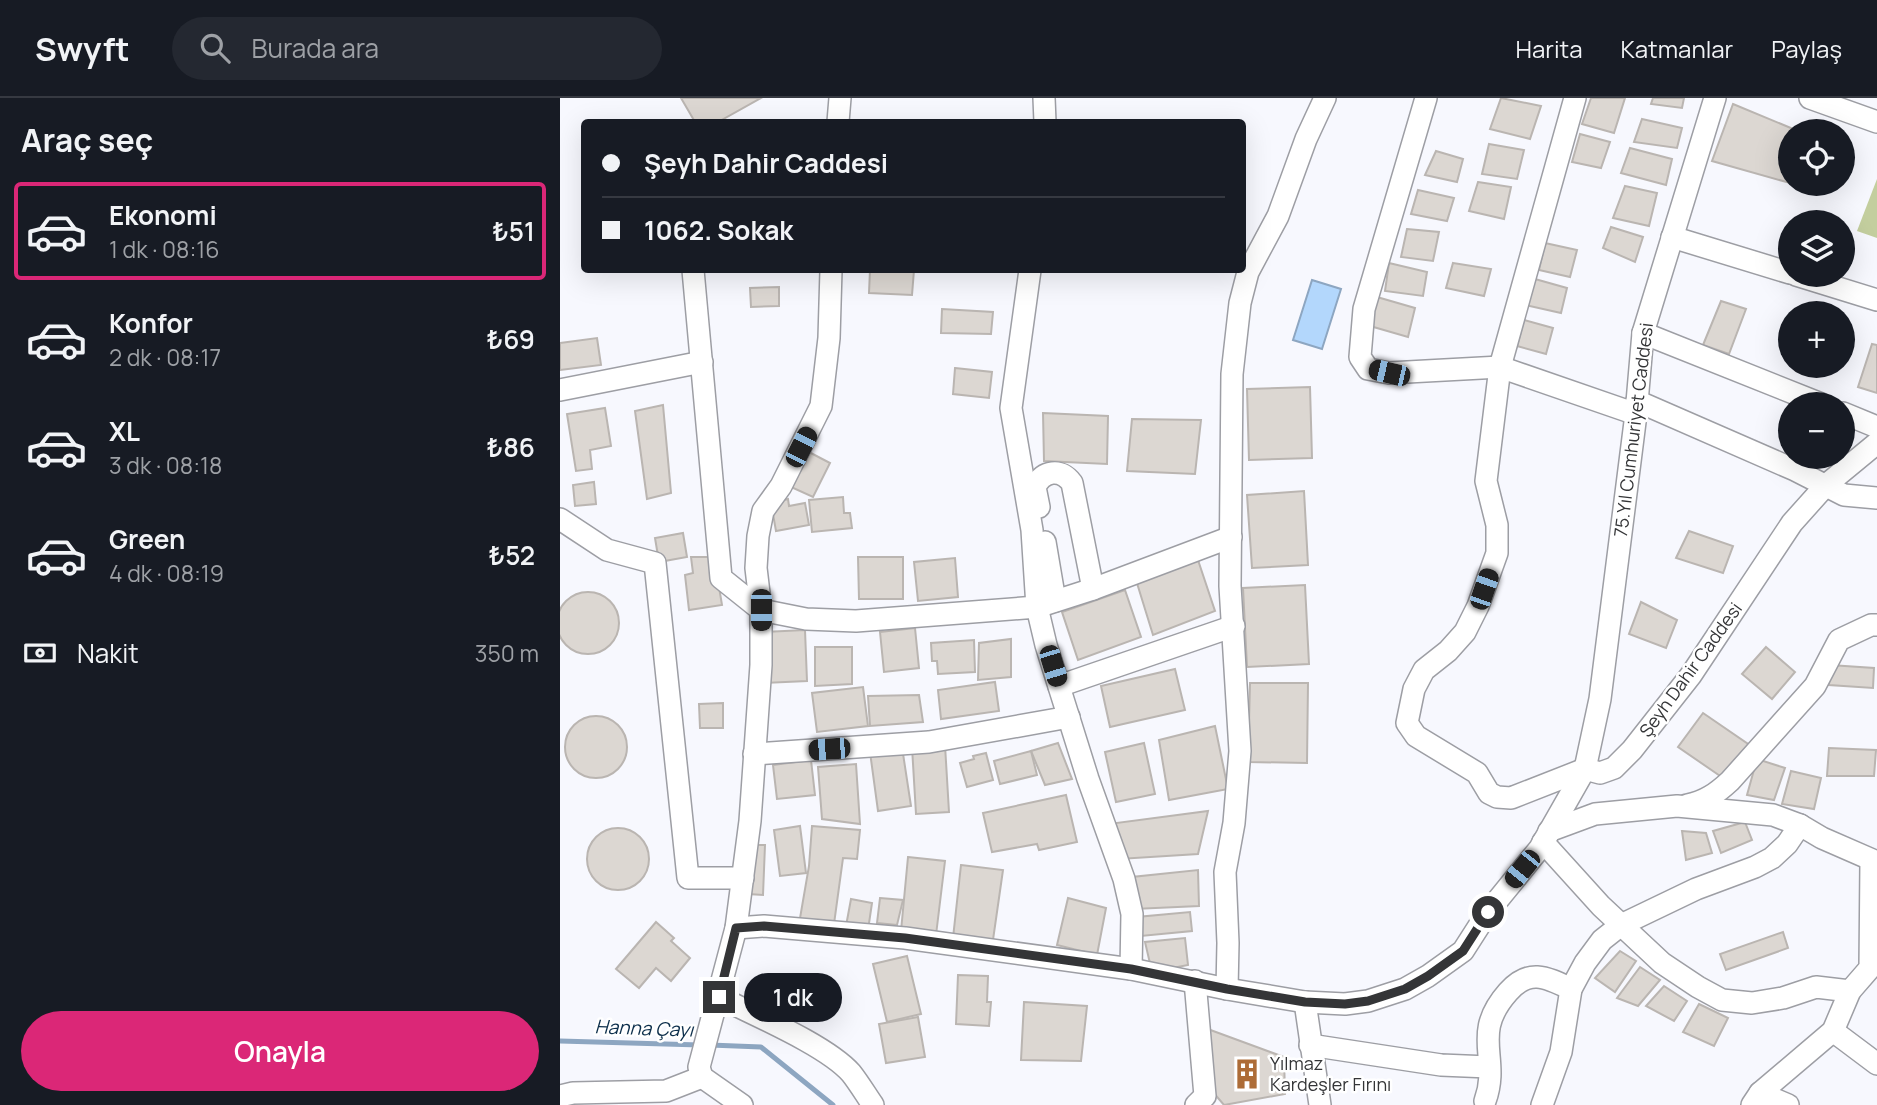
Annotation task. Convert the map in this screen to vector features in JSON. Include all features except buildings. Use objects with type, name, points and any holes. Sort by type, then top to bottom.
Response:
[{"type":"street","points":[[838,119],[840,98]]},
{"type":"street","points":[[1044,98],[1045,119]]},
{"type":"street","points":[[1227,989],[1225,872],[1234,823],[1240,751],[1230,586],[1232,374],[1240,303],[1248,272],[1278,216],[1306,139],[1325,98]]},
{"type":"street","points":[[1426,98],[1363,309],[1360,357],[1368,369],[1389,373],[1500,367],[1637,407],[1826,485],[1844,495],[1877,498]]},
{"type":"street","points":[[1500,367],[1576,98]]},
{"type":"street","name":"75.Yıl Cumhuriyet Caddesi","points":[[1585,769],[1600,699],[1637,407],[1643,333],[1715,98]]},
{"type":"street","points":[[1810,98],[1877,122]]},
{"type":"street","points":[[1672,237],[1778,269]]},
{"type":"street","points":[[693,273],[721,578],[761,610],[806,619],[856,621],[1046,604],[1231,537]]},
{"type":"street","points":[[560,1096],[573,1093],[666,1091],[700,1072],[736,928],[750,821],[761,665],[761,610],[756,551],[763,511],[781,486],[821,406],[829,338],[831,273]]},
{"type":"street","points":[[1030,273],[1011,408],[1059,686],[1087,779],[1124,879],[1132,914],[1131,969]]},
{"type":"street","points":[[1835,287],[1877,300]]},
{"type":"street","points":[[1643,333],[1791,392]]},
{"type":"street","points":[[560,390],[702,362]]},
{"type":"street","name":"Şeyh Dahir Caddesi","points":[[1500,367],[1486,481],[1497,525],[1497,553],[1478,606],[1465,632],[1448,651],[1424,670],[1414,690],[1407,723],[1416,736],[1477,773],[1489,793],[1497,797],[1511,799],[1585,769],[1600,773],[1614,768],[1632,750],[1691,675],[1792,523],[1826,485],[1877,443]]},
{"type":"street","points":[[1855,418],[1877,427]]},
{"type":"street","points":[[1046,604],[1035,488],[1041,478],[1051,472],[1063,474],[1072,483],[1093,589]]},
{"type":"street","points":[[560,519],[607,550],[655,563],[688,878],[743,878]]},
{"type":"street","points":[[1546,837],[1595,814],[1701,803],[1719,791],[1815,686],[1839,640],[1871,625],[1877,625]]},
{"type":"street","points":[[1059,686],[1234,626]]},
{"type":"street","points":[[754,754],[929,742],[1069,717]]},
{"type":"street","points":[[736,928],[764,926],[905,938],[1131,969],[1305,1002],[1345,1004],[1368,1001],[1405,989],[1463,951],[1488,912],[1546,837],[1585,769]]},
{"type":"street","points":[[1678,806],[1773,815],[1874,861],[1874,969],[1850,991],[1833,1031],[1756,1099]]},
{"type":"street","points":[[1542,1105],[1561,1052],[1571,989],[1596,948],[1621,925],[1696,889],[1772,858],[1787,844],[1800,825]]},
{"type":"street","points":[[1546,837],[1621,925],[1662,963],[1722,1000],[1752,1003],[1783,998],[1816,988],[1850,991]]},
{"type":"street","points":[[1485,1101],[1489,1067],[1488,1023],[1495,1006],[1516,983],[1535,976],[1571,989]]},
{"type":"street","points":[[1195,981],[1205,1096],[1196,1105]]},
{"type":"street","points":[[718,1002],[794,1036],[837,1062],[850,1073],[873,1105]]},
{"type":"street","points":[[1305,1002],[1320,1105]]},
{"type":"street","points":[[1833,1031],[1877,1064]]},
{"type":"street","points":[[1310,1045],[1441,1065],[1489,1067]]},
{"type":"street","points":[[700,1072],[742,1105]]},
{"type":"street","points":[[1756,1099],[1788,1105]]},
{"type":"green space","points":[[1877,179],[1877,238],[1857,231]]},
{"type":"water","points":[[1312,280],[1341,289],[1322,349],[1293,340]]},
{"type":"waterway","name":"Hanna Çayı","points":[[560,1041],[700,1045]]},
{"type":"waterway","name":"Hanna Çayı","points":[[710,1045],[761,1047],[833,1105]]},
{"type":"place","name":"Yılmaz Kardeşler Fırını","points":[[1247,1074]]},
{"type":"route","points":[[719,997],[736,928],[764,926],[905,938],[1023,953],[1131,969],[1305,1002],[1345,1004],[1368,1001],[1405,989],[1428,976],[1463,951],[1488,912]]}]
